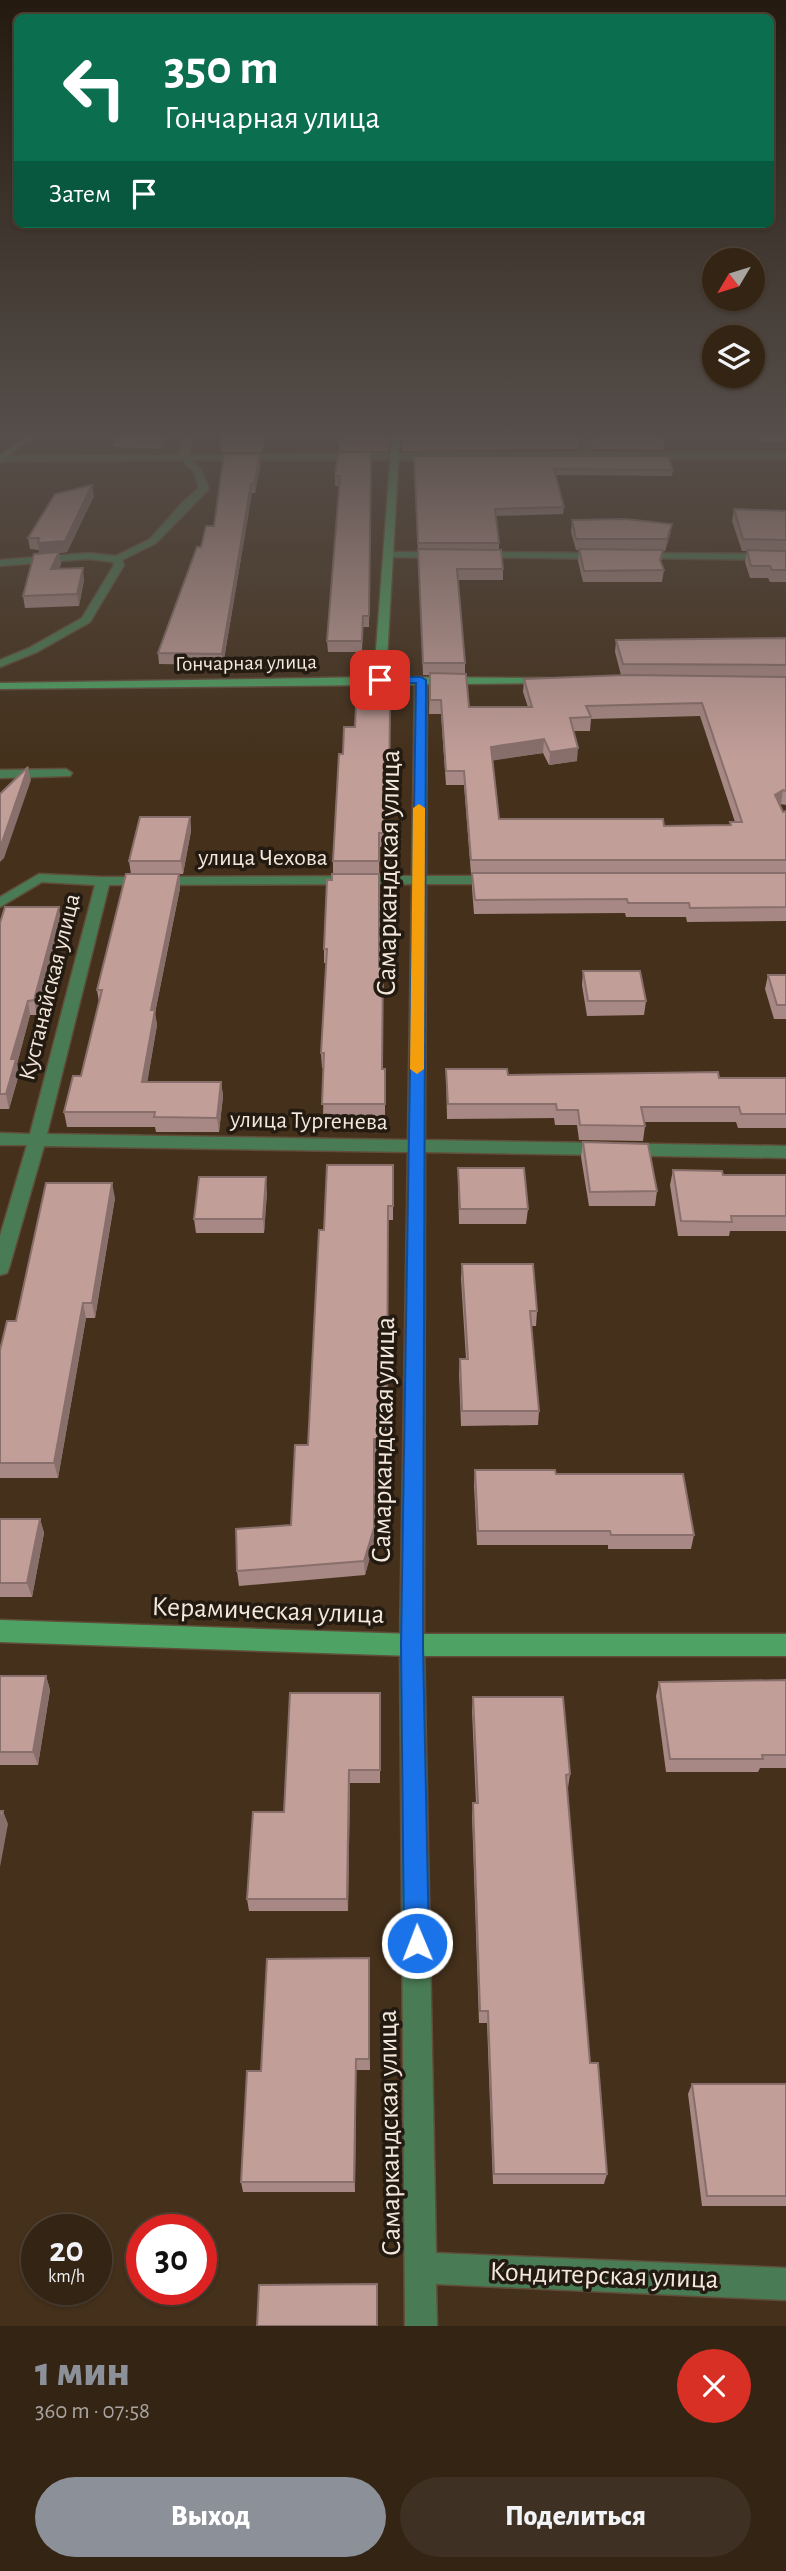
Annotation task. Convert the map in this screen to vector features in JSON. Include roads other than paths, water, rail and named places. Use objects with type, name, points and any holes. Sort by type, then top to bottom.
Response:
[{"type":"street","points":[[0,564],[89,556],[117,559],[148,544]]},
{"type":"street","points":[[380,680],[390,544]]},
{"type":"street","points":[[390,555],[457,555]]},
{"type":"street","points":[[470,555],[617,556]]},
{"type":"street","points":[[631,556],[786,557]]},
{"type":"street","points":[[0,664],[33,650],[86,620],[119,565],[117,559]]},
{"type":"street","name":"Гончарная улица","points":[[0,686],[380,680],[556,681]]},
{"type":"street","name":"Самаркандская улица","points":[[421,680],[417,880],[412,1646],[421,2326]]},
{"type":"street","points":[[0,774],[66,773]]},
{"type":"street","name":"улица Чехова","points":[[0,903],[40,878],[103,881],[513,880]]},
{"type":"street","name":"Кустанайская улица","points":[[0,1268],[37,1140],[103,881]]},
{"type":"street","name":"улица Тургенева","points":[[0,1139],[417,1148],[786,1152]]},
{"type":"street","name":"Керамическая улица","points":[[0,1631],[412,1646],[786,1646]]},
{"type":"street","name":"Кондитерская улица","points":[[422,2268],[786,2284]]}]
